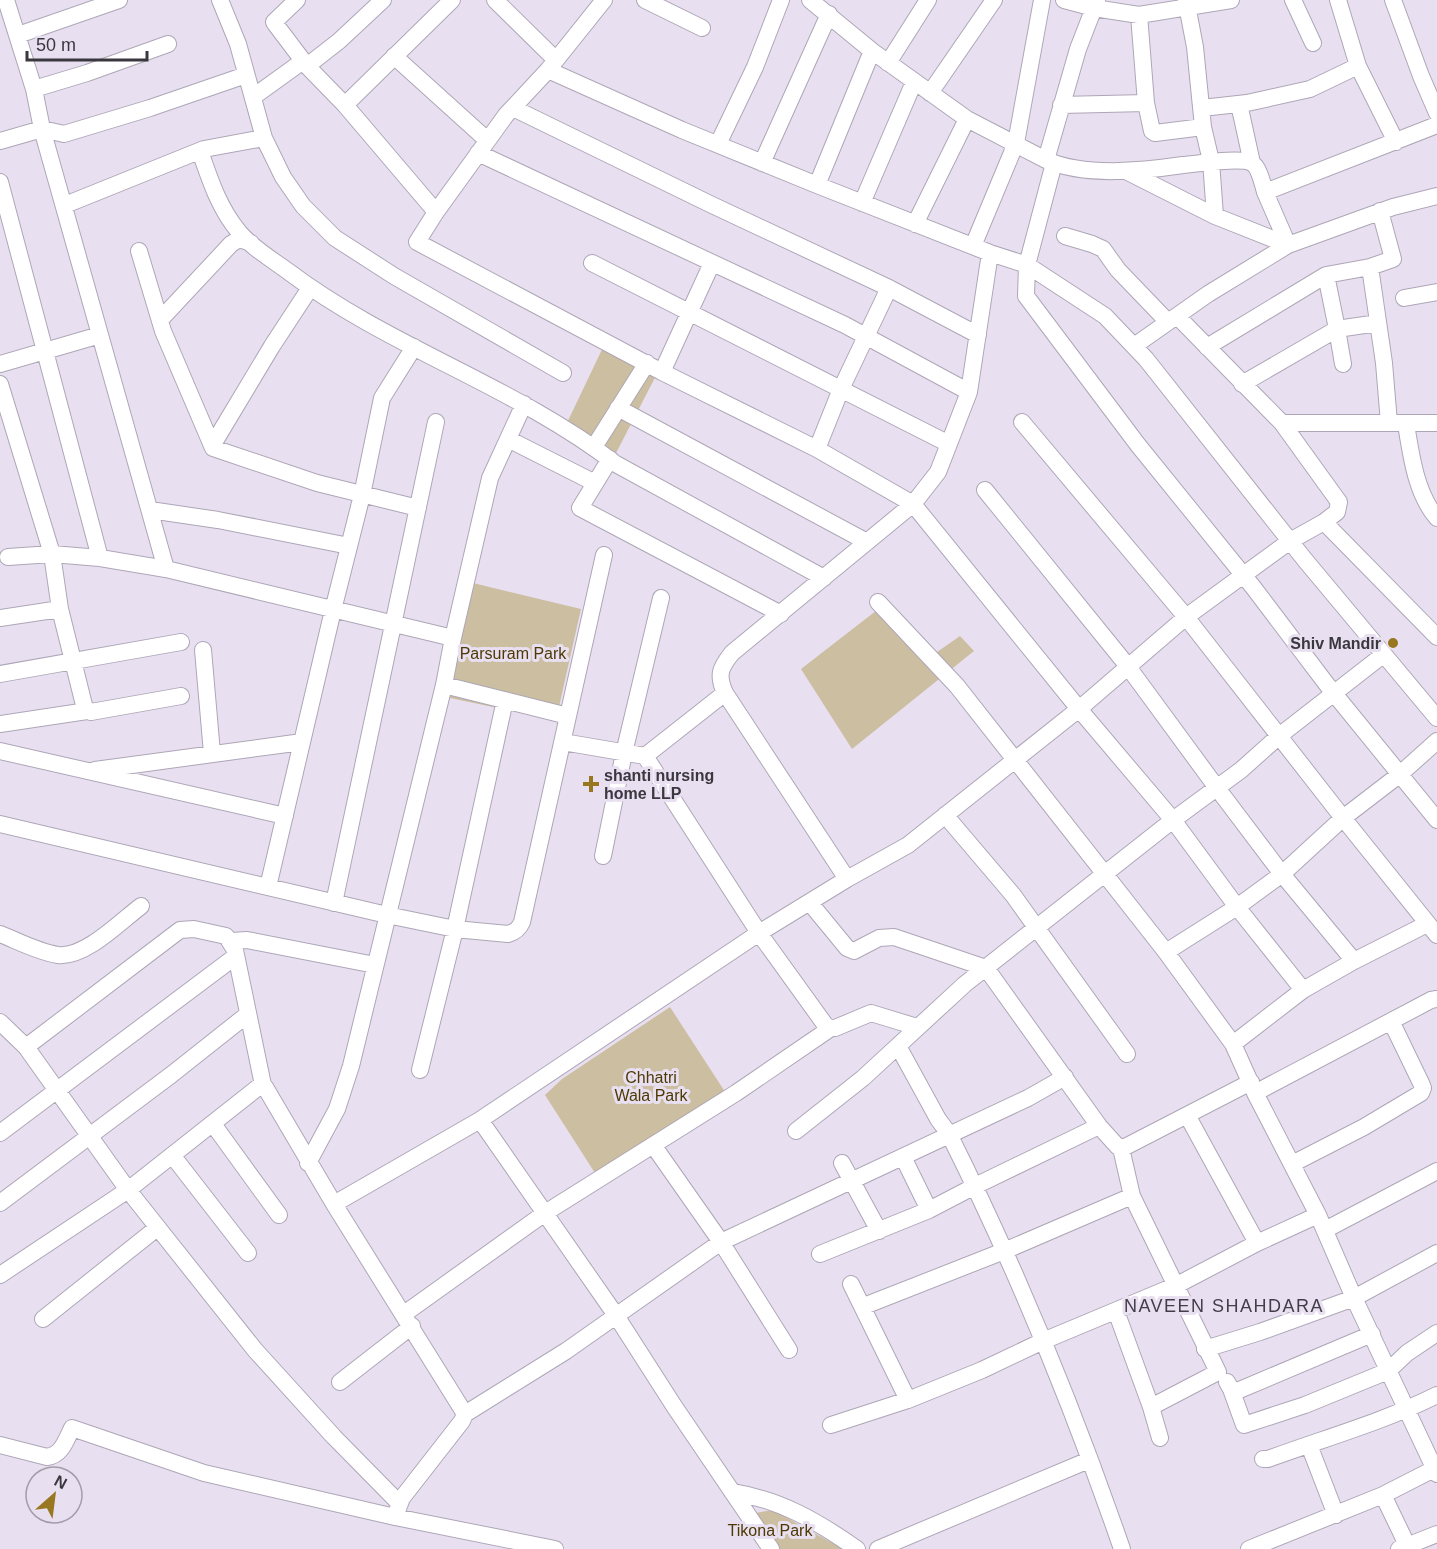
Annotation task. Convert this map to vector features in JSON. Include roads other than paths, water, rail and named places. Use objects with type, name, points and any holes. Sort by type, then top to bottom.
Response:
[{"type":"street","points":[[6,0],[34,88],[42,129],[166,569]]},
{"type":"street","points":[[18,34],[119,0]]},
{"type":"street","points":[[220,0],[238,44],[264,138],[283,177],[303,206],[335,238],[394,276],[563,374]]},
{"type":"street","points":[[297,0],[274,22],[305,63],[345,105],[436,212]]},
{"type":"street","points":[[253,97],[346,34],[383,0]]},
{"type":"street","points":[[345,105],[452,0]]},
{"type":"street","points":[[495,0],[552,65],[762,163],[990,253],[1027,265],[1105,316],[1134,346],[1290,541],[1437,718]]},
{"type":"street","points":[[604,0],[552,65],[513,108],[436,212],[417,242],[662,372],[817,449],[913,504],[1079,709],[1173,820],[1303,990]]},
{"type":"street","points":[[645,0],[702,28]]},
{"type":"street","points":[[718,144],[755,67],[781,0]]},
{"type":"street","points":[[888,63],[928,0]]},
{"type":"street","points":[[930,93],[994,0]]},
{"type":"street","points":[[974,246],[1016,143],[1041,0]]},
{"type":"street","points":[[1064,0],[1095,4],[1139,15],[1187,3],[1231,0]]},
{"type":"street","points":[[1293,0],[1313,43]]},
{"type":"street","points":[[1338,0],[1358,66],[1396,142]]},
{"type":"street","points":[[1393,0],[1437,113]]},
{"type":"street","points":[[1187,3],[1203,127],[1210,161],[1215,216]]},
{"type":"street","points":[[1095,4],[1061,105],[1027,265],[1026,296],[1083,374],[1437,820]]},
{"type":"street","points":[[762,163],[820,5],[872,51],[967,119],[1050,162],[1090,170],[1124,171],[1210,161],[1252,163]]},
{"type":"street","points":[[1139,15],[1146,103],[1152,131],[1155,134],[1203,127]]},
{"type":"street","points":[[34,88],[87,73],[168,44]]},
{"type":"street","points":[[817,185],[872,51]]},
{"type":"street","points":[[394,56],[483,147],[712,263],[867,336],[969,392]]},
{"type":"street","points":[[1202,108],[1239,104],[1310,88],[1358,66]]},
{"type":"street","points":[[0,141],[42,129],[64,134],[246,75]]},
{"type":"street","points":[[862,202],[914,82]]},
{"type":"street","points":[[1061,105],[1146,103]]},
{"type":"street","points":[[1239,104],[1252,163],[1256,167],[1288,244]]},
{"type":"street","points":[[513,108],[889,288],[978,335]]},
{"type":"street","points":[[915,224],[967,119]]},
{"type":"street","points":[[1265,192],[1437,125]]},
{"type":"street","points":[[65,205],[200,151],[264,138]]},
{"type":"street","points":[[200,151],[213,190],[225,214],[241,235],[310,288],[357,317],[524,404],[610,459],[824,578]]},
{"type":"street","points":[[1124,171],[1215,216],[1288,244]]},
{"type":"street","points":[[0,182],[100,558]]},
{"type":"street","points":[[1134,346],[1208,294],[1288,244],[1380,212],[1437,196]]},
{"type":"street","points":[[1207,347],[1326,275],[1370,267],[1394,259],[1380,212]]},
{"type":"street","points":[[334,1204],[480,1120],[759,933],[908,845],[1079,709],[1186,617],[1290,541],[1337,512],[1339,502],[1282,423],[1207,347],[1118,270],[1103,249],[1065,236]]},
{"type":"street","points":[[160,321],[231,244],[239,239],[251,243]]},
{"type":"street","points":[[139,251],[160,321],[212,446],[300,478],[418,508]]},
{"type":"street","points":[[848,879],[726,693],[720,681],[721,671],[732,653],[913,504],[938,472],[969,392],[990,253]]},
{"type":"street","points":[[592,263],[949,444]]},
{"type":"street","points":[[662,372],[712,263]]},
{"type":"street","points":[[1370,267],[1378,323],[1398,424],[1426,502],[1437,518]]},
{"type":"street","points":[[1326,275],[1343,364]]},
{"type":"street","points":[[212,446],[310,288]]},
{"type":"street","points":[[817,449],[841,389],[889,288]]},
{"type":"street","points":[[1404,298],[1437,292]]},
{"type":"street","points":[[1242,384],[1337,328],[1378,323]]},
{"type":"street","points":[[0,364],[100,335]]},
{"type":"street","points":[[268,887],[362,495],[382,398],[414,346]]},
{"type":"street","points":[[594,447],[646,363]]},
{"type":"street","points":[[0,384],[52,554],[60,609],[87,711]]},
{"type":"street","points":[[309,1163],[330,1125],[345,1088],[444,685],[490,478],[524,404]]},
{"type":"street","points":[[618,408],[867,542]]},
{"type":"street","points":[[334,903],[436,422]]},
{"type":"street","points":[[1022,422],[1186,617],[1432,930],[1354,961],[1303,990],[1233,1044]]},
{"type":"street","points":[[1282,423],[1437,423]]},
{"type":"street","points":[[508,439],[595,483]]},
{"type":"street","points":[[610,459],[580,508],[781,614]]},
{"type":"street","points":[[985,490],[1127,667],[1282,874],[1354,961]]},
{"type":"street","points":[[150,510],[218,520],[349,546]]},
{"type":"street","points":[[1324,522],[1437,637]]},
{"type":"street","points":[[8,557],[52,554],[100,558],[166,569],[453,638]]},
{"type":"street","points":[[0,824],[387,915],[455,929],[508,934],[519,928],[604,555]]},
{"type":"street","points":[[603,856],[624,753],[661,598]]},
{"type":"street","points":[[878,602],[957,686],[1166,952],[1233,1044],[1322,1222],[1354,1298],[1436,1472],[1336,1515],[1241,1547]]},
{"type":"street","points":[[0,618],[60,609]]},
{"type":"street","points":[[0,674],[181,642]]},
{"type":"street","points":[[203,650],[212,753]]},
{"type":"street","points":[[796,1131],[863,1078],[917,1027],[986,968],[1383,655]]},
{"type":"street","points":[[444,685],[568,716]]},
{"type":"street","points":[[563,742],[645,756],[726,693]]},
{"type":"street","points":[[0,724],[91,712],[181,696]]},
{"type":"street","points":[[420,1070],[455,929],[505,700]]},
{"type":"street","points":[[1166,952],[1238,907],[1282,874],[1343,819],[1399,775],[1437,741]]},
{"type":"street","points":[[84,771],[302,742]]},
{"type":"street","points":[[0,751],[285,816]]},
{"type":"street","points":[[645,756],[759,933],[826,1026],[831,1028]]},
{"type":"street","points":[[945,814],[1013,895],[1127,1054]]},
{"type":"street","points":[[810,903],[847,948],[854,951],[879,938],[894,937],[986,968],[1099,1126],[1114,1144],[1121,1148],[1132,1196],[1177,1285],[1205,1348],[1218,1372],[1231,1389],[1244,1425],[1305,1405],[1388,1371],[1407,1353],[1437,1333]]},
{"type":"street","points":[[0,934],[47,952],[66,955],[80,951],[141,906]]},
{"type":"street","points":[[26,1047],[180,930],[194,929],[220,934],[233,949],[263,1085],[465,1414]]},
{"type":"street","points":[[0,1133],[247,940],[375,965]]},
{"type":"street","points":[[1121,1148],[1187,1115],[1253,1088],[1437,999]]},
{"type":"street","points":[[340,1382],[408,1320],[545,1213],[745,1087],[831,1028],[871,1013],[917,1027]]},
{"type":"street","points":[[0,1203],[171,1075],[248,1014]]},
{"type":"street","points":[[1292,1164],[1364,1127],[1420,1093],[1421,1083],[1392,1021]]},
{"type":"street","points":[[0,1022],[26,1047],[128,1190],[255,1350],[397,1510]]},
{"type":"street","points":[[898,1046],[938,1119],[949,1134],[1004,1251],[1061,1383],[1122,1549]]},
{"type":"street","points":[[397,1510],[465,1414],[566,1351],[615,1314],[721,1242],[1028,1098],[1065,1077]]},
{"type":"street","points":[[0,1275],[128,1190],[263,1085]]},
{"type":"street","points":[[1187,1115],[1257,1243]]},
{"type":"street","points":[[480,1120],[615,1314],[771,1549]]},
{"type":"street","points":[[213,1124],[279,1215]]},
{"type":"street","points":[[820,1254],[929,1210],[1099,1126]]},
{"type":"street","points":[[653,1145],[721,1242],[789,1350]]},
{"type":"street","points":[[172,1155],[248,1253]]},
{"type":"street","points":[[903,1157],[929,1210]]},
{"type":"street","points":[[842,1163],[879,1231]]},
{"type":"street","points":[[831,1425],[908,1400],[982,1370],[1042,1341],[1177,1285],[1257,1243],[1322,1222],[1437,1171]]},
{"type":"street","points":[[864,1306],[1004,1251],[1132,1196]]},
{"type":"street","points":[[44,1319],[157,1228]]},
{"type":"street","points":[[1205,1348],[1260,1332],[1354,1298],[1437,1253]]},
{"type":"street","points":[[851,1284],[864,1306],[908,1400]]},
{"type":"street","points":[[1116,1311],[1160,1438]]},
{"type":"street","points":[[1231,1389],[1237,1391],[1372,1334]]},
{"type":"street","points":[[1151,1407],[1218,1372]]},
{"type":"street","points":[[1263,1459],[1406,1410],[1437,1395]]},
{"type":"street","points":[[0,1445],[47,1457],[54,1456],[61,1449],[72,1428],[204,1473],[397,1510],[555,1549]]},
{"type":"street","points":[[1309,1445],[1336,1515]]},
{"type":"street","points":[[878,1549],[1089,1460]]},
{"type":"street","points":[[732,1492],[750,1495],[802,1514],[857,1549]]},
{"type":"street","points":[[1383,1495],[1405,1548],[1437,1534]]},
{"type":"place","name":"Shiv Mandir","points":[[1393,643]]},
{"type":"place","name":"shanti nursing home LLP","points":[[591,784]]},
{"type":"district","name":"NAVEEN SHAHDARA","points":[[1224,1306]]},
{"type":"park label","name":"Parsuram Park","points":[[513,653]]},
{"type":"park label","name":"Chhatri Wala Park","points":[[651,1086]]},
{"type":"park label","name":"Tikona Park","points":[[770,1530]]}]
